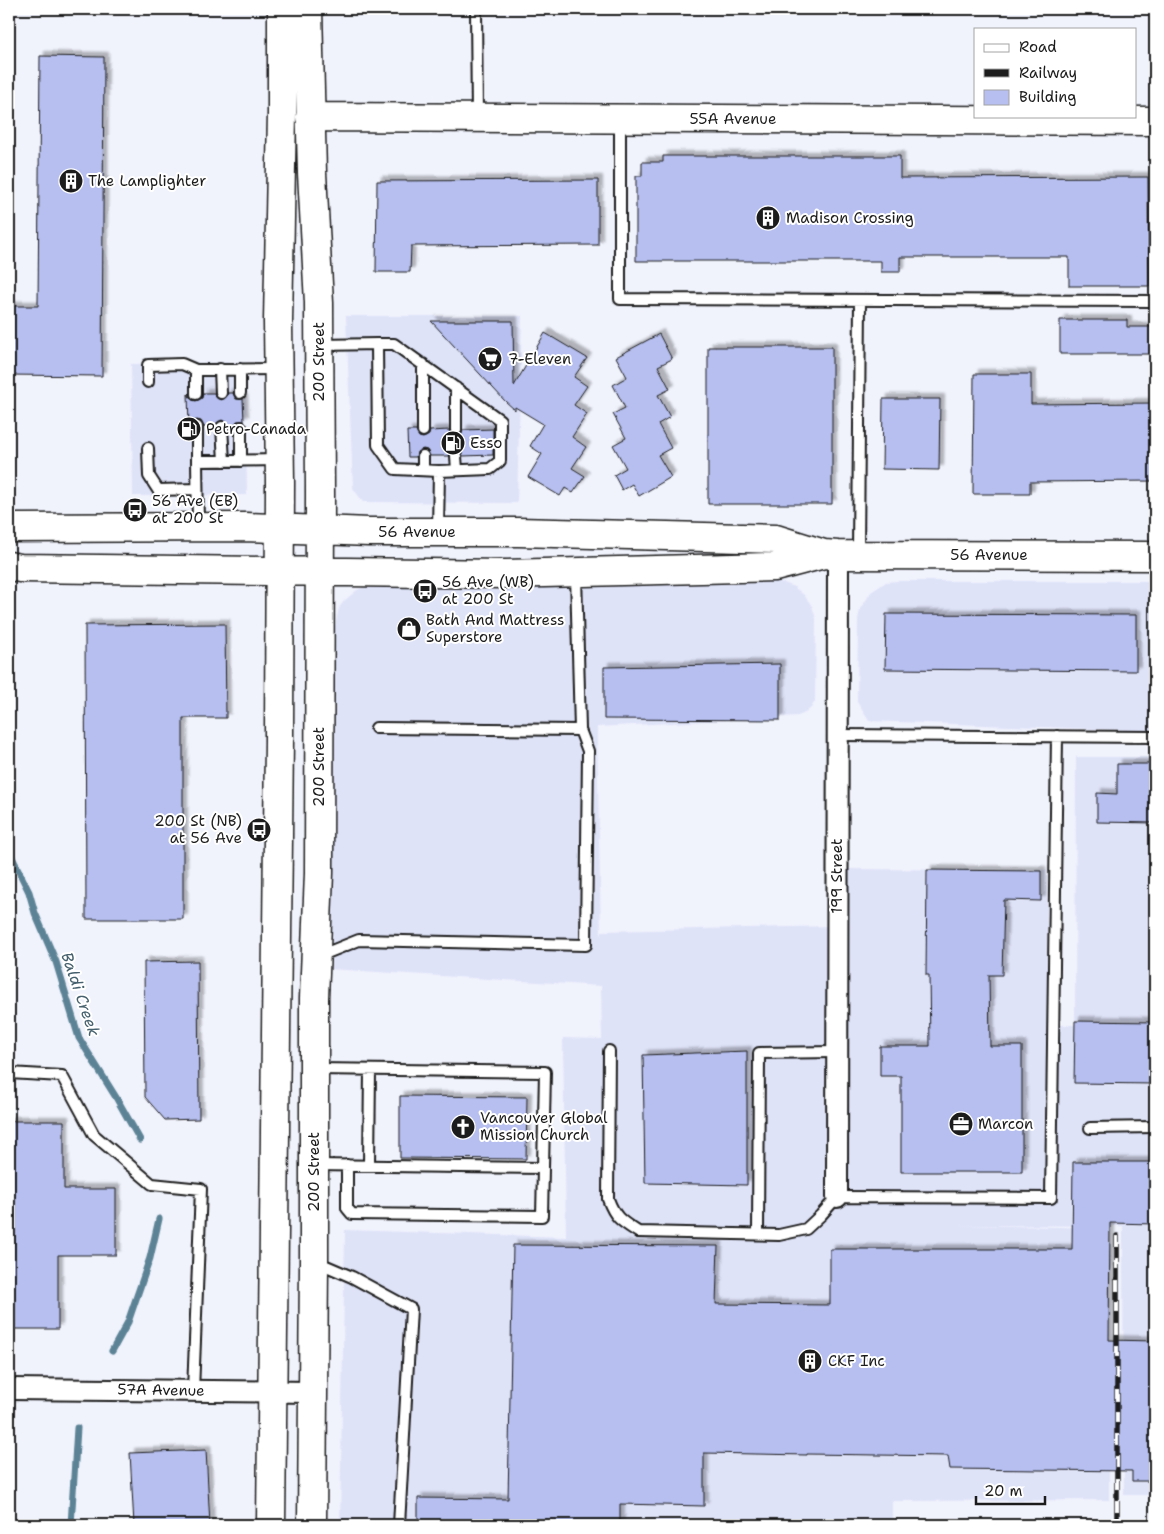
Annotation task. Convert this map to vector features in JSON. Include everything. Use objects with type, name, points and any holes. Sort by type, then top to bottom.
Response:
[{"type":"main road","points":[[271,1525],[280,570],[279,284],[282,9]]},
{"type":"main road","name":"200 Street","points":[[308,9],[312,173],[319,303],[320,530],[319,873],[314,1069],[312,1525]]},
{"type":"main road","name":"55A Avenue","points":[[310,117],[1155,121]]},
{"type":"main road","name":"56 Avenue","points":[[9,528],[280,528],[369,532],[596,534],[776,539],[840,554]]},
{"type":"main road","points":[[571,572],[591,555],[596,534]]},
{"type":"main road","name":"56 Avenue","points":[[9,566],[20,568],[505,574],[775,567],[840,554],[1155,556]]},
{"type":"street","name":"199 Street","points":[[837,1197],[836,1052],[840,554]]},
{"type":"street","name":"57A Avenue","points":[[9,1389],[313,1392]]},
{"type":"lane","points":[[476,9],[477,118]]},
{"type":"lane","points":[[620,118],[620,299],[1155,301]]},
{"type":"lane","points":[[840,554],[860,300]]},
{"type":"lane","points":[[319,345],[377,344],[394,344],[500,420],[500,461],[490,470],[395,470],[378,445],[377,344]]},
{"type":"lane","points":[[148,382],[148,365],[182,364],[196,370],[279,369]]},
{"type":"lane","points":[[423,364],[423,431]]},
{"type":"lane","points":[[220,369],[221,393]]},
{"type":"lane","points":[[240,369],[240,393]]},
{"type":"lane","points":[[196,370],[196,394]]},
{"type":"lane","points":[[456,388],[456,430]]},
{"type":"lane","points":[[196,427],[198,527]]},
{"type":"lane","points":[[222,427],[224,461]]},
{"type":"lane","points":[[241,427],[241,461]]},
{"type":"lane","points":[[148,448],[149,476],[158,490],[197,489]]},
{"type":"lane","points":[[423,456],[423,470]]},
{"type":"lane","points":[[456,456],[457,470]]},
{"type":"lane","points":[[197,461],[280,460]]},
{"type":"lane","points":[[438,532],[439,471]]},
{"type":"lane","points":[[316,958],[359,940],[586,945],[588,751],[580,730],[578,586],[571,572]]},
{"type":"lane","points":[[376,728],[580,730]]},
{"type":"lane","points":[[838,734],[1155,737]]},
{"type":"lane","points":[[608,1051],[608,1199],[614,1213],[624,1223],[638,1232],[778,1235],[806,1229],[837,1197],[1051,1198],[1057,736]]},
{"type":"lane","points":[[758,1234],[759,1052],[836,1052]]},
{"type":"lane","points":[[314,1069],[545,1072],[542,1216],[352,1214],[347,1208],[347,1164]]},
{"type":"lane","points":[[369,1165],[370,1070]]},
{"type":"lane","points":[[9,1073],[62,1076],[94,1135],[152,1184],[201,1189],[193,1391]]},
{"type":"lane","points":[[1090,1128],[1155,1127]]},
{"type":"lane","points":[[314,1164],[542,1168]]},
{"type":"lane","points":[[314,1262],[352,1277],[411,1309],[399,1525]]},
{"type":"shaded area","points":[[346,316],[522,316],[517,503],[363,502],[353,488]]},
{"type":"shaded area","name":"Petro-Canada","points":[[245,362],[247,495],[133,496],[131,364]]},
{"type":"shaded area","points":[[774,581],[794,587],[804,595],[812,606],[816,619],[815,701],[805,713],[798,716],[597,727],[601,937],[602,931],[836,926],[837,869],[1047,870],[1047,1025],[1155,1025],[1155,1495],[1124,1495],[1123,1226],[955,1225],[1109,1228],[1109,1500],[892,1501],[892,1525],[340,1525],[345,1230],[566,1237],[563,1038],[602,1039],[601,986],[330,969],[335,626],[339,608],[357,590],[375,585]]},
{"type":"shaded area","points":[[1155,581],[1155,731],[869,721],[857,702],[858,619],[860,610],[871,592],[886,582]]},
{"type":"shaded area","points":[[1076,757],[1155,757],[1155,1022],[1075,1021]]},
{"type":"building","name":"The Lamplighter","points":[[40,56],[104,57],[102,376],[9,375],[9,306],[38,306]]},
{"type":"building","points":[[663,156],[900,156],[900,178],[1148,177],[1149,286],[1069,286],[1069,257],[900,257],[900,272],[881,272],[881,261],[636,261],[636,176],[642,176],[642,162],[663,162]]},
{"type":"building","points":[[598,180],[598,245],[411,246],[410,272],[376,272],[377,181]]},
{"type":"building","points":[[1060,320],[1127,320],[1127,327],[1155,327],[1155,354],[1060,354]]},
{"type":"building","points":[[431,321],[513,321],[514,386],[545,333],[587,358],[574,377],[587,386],[574,405],[587,414],[572,437],[586,447],[572,468],[585,476],[573,493],[565,488],[560,496],[528,477],[542,454],[530,446],[543,424],[515,407],[515,410],[505,401]]},
{"type":"building","points":[[659,334],[672,359],[658,366],[670,389],[658,395],[670,417],[658,424],[671,448],[658,455],[671,477],[639,496],[632,484],[622,490],[614,475],[626,468],[613,445],[626,438],[613,414],[625,408],[613,385],[627,377],[616,357]]},
{"type":"building","points":[[708,347],[832,347],[832,504],[708,504]]},
{"type":"building","points":[[974,374],[1031,374],[1031,404],[1155,403],[1155,481],[1030,482],[1030,494],[973,494]]},
{"type":"building","points":[[203,393],[214,393],[221,400],[228,393],[233,393],[236,399],[243,399],[244,421],[237,421],[234,427],[229,427],[222,420],[215,427],[204,427],[201,421],[197,420],[193,421],[189,427],[188,394],[192,400],[196,401],[202,398]]},
{"type":"building","points":[[883,399],[940,399],[939,470],[882,469]]},
{"type":"building","name":"Esso","points":[[493,429],[493,455],[463,456],[456,449],[449,456],[430,456],[427,450],[423,449],[417,452],[416,457],[408,457],[407,431],[416,431],[419,437],[423,438],[429,435],[430,431],[449,430],[452,436],[456,437],[462,434],[463,430]]},
{"type":"building","points":[[886,614],[1136,615],[1136,671],[885,669]]},
{"type":"building","points":[[225,624],[226,718],[183,718],[183,919],[86,919],[85,625]]},
{"type":"building","points":[[780,664],[780,720],[604,719],[604,667]]},
{"type":"building","points":[[1117,764],[1155,764],[1155,823],[1097,822],[1097,793],[1117,794]]},
{"type":"building","points":[[927,870],[1041,871],[1041,901],[1004,900],[1002,975],[989,975],[990,1046],[1022,1046],[1022,1172],[901,1172],[901,1076],[880,1076],[880,1046],[930,1046],[929,975],[926,975]]},
{"type":"building","points":[[198,961],[199,1119],[165,1120],[145,1097],[144,962]]},
{"type":"building","points":[[1075,1021],[1155,1022],[1155,1084],[1074,1083]]},
{"type":"building","points":[[747,1051],[747,1185],[645,1183],[643,1055]]},
{"type":"building","name":"Vancouver Global Mission Church","points":[[400,1096],[527,1097],[526,1159],[400,1158]]},
{"type":"building","points":[[9,1121],[64,1121],[64,1189],[116,1189],[116,1255],[58,1255],[58,1329],[9,1329]]},
{"type":"building","name":"CKF Inc","points":[[1073,1162],[1155,1162],[1155,1224],[1110,1223],[1109,1340],[1155,1341],[1155,1481],[1132,1481],[1132,1471],[950,1469],[948,1456],[704,1453],[704,1506],[620,1504],[620,1525],[418,1525],[418,1498],[508,1499],[513,1245],[718,1246],[716,1304],[830,1305],[830,1249],[1072,1249]]},
{"type":"building","points":[[206,1450],[210,1525],[134,1525],[130,1453]]},
{"type":"waterway","name":"Baldi Creek","points":[[9,851],[29,892],[35,913],[56,962],[79,1038],[140,1140]]},
{"type":"waterway","name":"Baldi Creek","points":[[112,1351],[128,1322],[150,1258],[159,1219]]},
{"type":"waterway","name":"Baldi Creek","points":[[71,1525],[77,1428]]},
{"type":"railway","points":[[1117,1236],[1117,1525]]},
{"type":"place","name":"The Lamplighter","points":[[71,181]]},
{"type":"place","name":"Madison Crossing","points":[[768,218]]},
{"type":"place","name":"7-Eleven","points":[[490,359]]},
{"type":"place","name":"Petro-Canada","points":[[189,429]]},
{"type":"place","name":"Esso","points":[[453,443]]},
{"type":"place","name":"56 Ave (EB) at 200 St","points":[[135,510]]},
{"type":"place","name":"56 Ave (WB) at 200 St","points":[[425,591]]},
{"type":"place","name":"Bath And Mattress Superstore","points":[[409,629]]},
{"type":"place","name":"200 St (NB) at 56 Ave","points":[[259,830]]},
{"type":"place","name":"Marcon","points":[[961,1124]]},
{"type":"place","name":"Vancouver Global Mission Church","points":[[463,1127]]},
{"type":"place","name":"CKF Inc","points":[[810,1361]]}]
